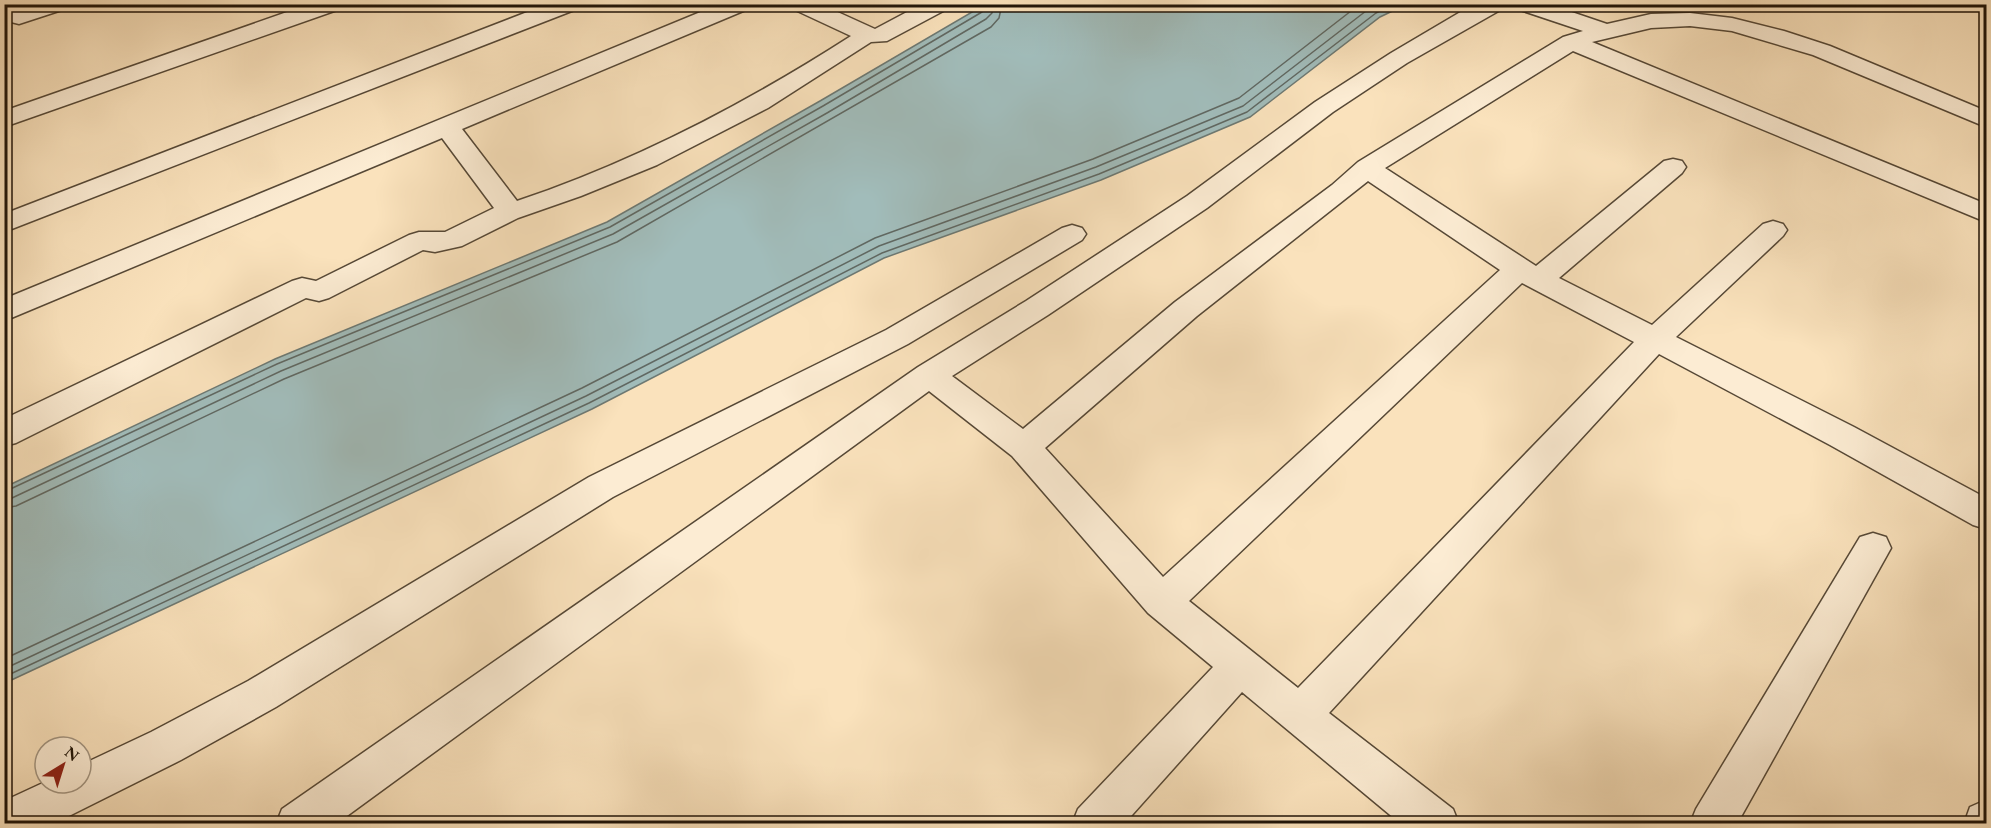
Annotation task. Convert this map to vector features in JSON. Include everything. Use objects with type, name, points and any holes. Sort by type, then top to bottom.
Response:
[{"type":"street","points":[[10,14],[57,4]]},
{"type":"street","points":[[4,120],[332,4]]},
{"type":"street","points":[[4,224],[569,4]]},
{"type":"street","points":[[4,311],[740,4]]},
{"type":"street","points":[[801,4],[867,35],[885,35],[939,4]]},
{"type":"street","points":[[298,824],[929,375],[1037,308],[1197,202],[1324,107],[1399,58],[1494,4]]},
{"type":"street","points":[[1525,4],[1606,31]]},
{"type":"street","points":[[1024,447],[1186,309],[1341,191],[1367,168],[1571,42],[1653,20],[1696,20],[1740,27],[1827,53],[1986,120]]},
{"type":"street","points":[[4,434],[302,288],[319,291],[419,242],[435,243],[452,240],[510,211],[566,194],[616,173],[721,124],[788,86],[867,35]]},
{"type":"street","points":[[1571,42],[1986,214]]},
{"type":"street","points":[[447,127],[510,211]]},
{"type":"street","points":[[1162,602],[1529,274],[1673,167]]},
{"type":"street","points":[[1367,168],[1529,274],[1842,436],[1986,515]]},
{"type":"street","points":[[1300,715],[1655,339],[1773,230]]},
{"type":"street","points":[[5,824],[166,746],[262,694],[601,487],[897,337],[1072,234]]},
{"type":"street","points":[[929,375],[1024,447],[1162,602],[1381,782],[1437,824]]},
{"type":"street","points":[[1712,824],[1874,548]]},
{"type":"street","points":[[1094,824],[1240,666]]},
{"type":"water","points":[[984,5],[1405,5],[1380,17],[1250,117],[1101,180],[884,258],[592,409],[5,683],[5,487],[275,359],[607,222]]}]
